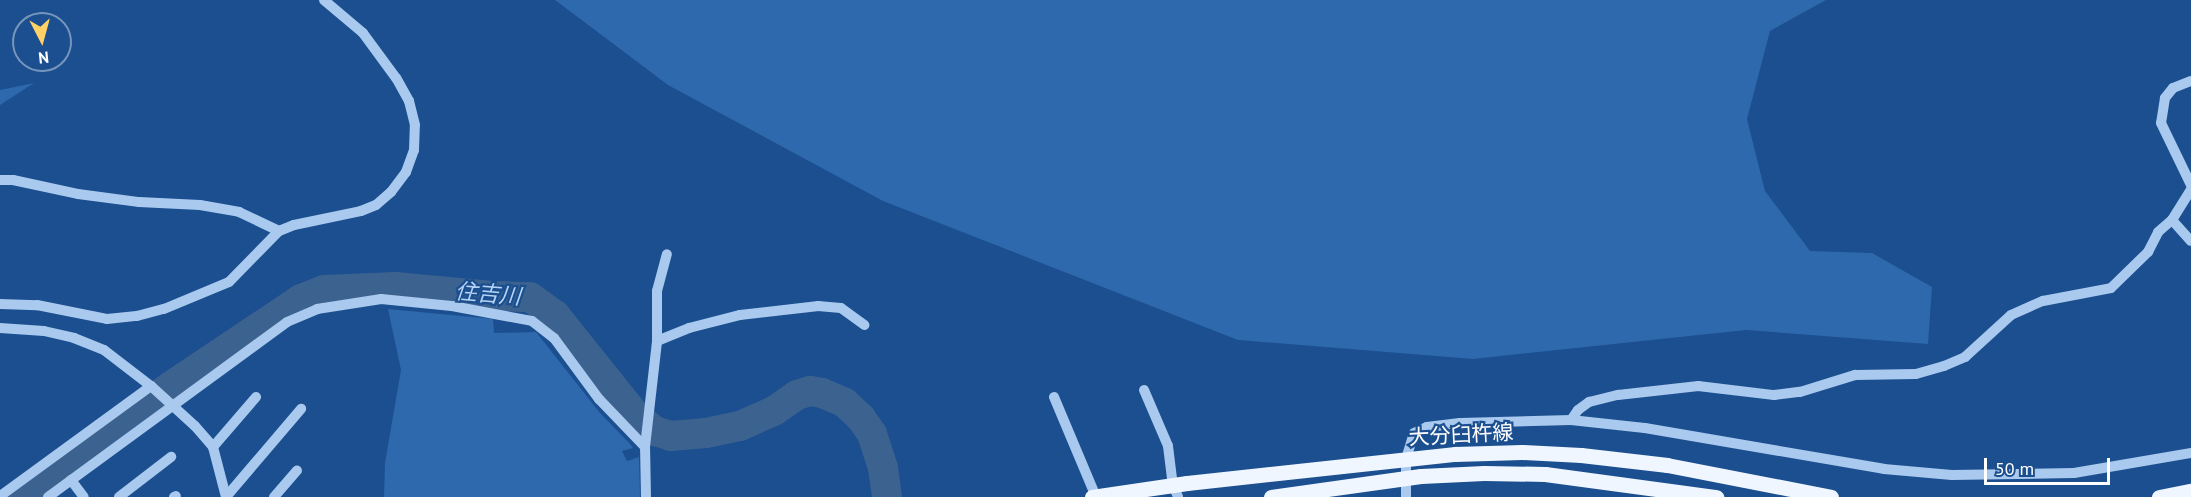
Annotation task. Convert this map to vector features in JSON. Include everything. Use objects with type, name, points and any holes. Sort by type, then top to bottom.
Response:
[{"type":"main road","name":"大分臼杵線","points":[[1094,497],[1175,491],[1406,459],[1487,453],[1581,455],[1667,465],[1831,497]]},
{"type":"main road","name":"大分臼杵線","points":[[1271,497],[1468,473],[1545,474],[1716,497]]},
{"type":"main road","points":[[2159,497],[2191,491]]},
{"type":"street","points":[[0,304],[37,305],[106,319],[149,314],[229,282],[279,231],[294,225],[351,214],[376,205],[391,192],[406,172],[414,150],[415,124],[403,88],[363,33],[324,0]]},
{"type":"street","points":[[2191,81],[2173,88],[2165,98],[2161,123],[2191,185]]},
{"type":"street","points":[[0,180],[13,180],[78,194],[139,202],[200,205],[239,212],[279,231]]},
{"type":"street","points":[[1571,420],[1578,410],[1589,402],[1618,395],[1698,386],[1774,395],[1800,392],[1855,375],[1916,374],[1944,366],[1965,357],[2011,315],[2043,301],[2111,288],[2148,252],[2158,232],[2172,220],[2191,190]]},
{"type":"street","points":[[2172,220],[2191,241]]},
{"type":"street","points":[[646,497],[645,442],[657,341],[657,291],[667,254]]},
{"type":"street","points":[[48,497],[170,405],[287,322],[317,309],[381,299],[452,306],[532,321],[554,338],[599,399],[645,442]]},
{"type":"street","points":[[657,341],[689,328],[740,315],[818,306],[841,308],[864,325]]},
{"type":"street","points":[[0,328],[44,332],[74,338],[104,350],[151,386],[195,426],[213,447],[226,497]]},
{"type":"street","points":[[0,496],[151,386]]},
{"type":"street","points":[[1144,390],[1168,446],[1175,491]]},
{"type":"street","points":[[1054,397],[1094,497]]},
{"type":"street","points":[[213,447],[256,398]]},
{"type":"street","points":[[226,497],[302,409]]},
{"type":"street","points":[[1406,497],[1406,459],[1414,433],[1427,427],[1472,422],[1571,420],[1645,428],[1884,469],[1952,475],[2074,473],[2191,453]]},
{"type":"street","points":[[118,497],[171,457]]},
{"type":"street","points":[[274,497],[297,471]]},
{"type":"street","points":[[71,480],[84,497]]},
{"type":"shaded area","points":[[555,0],[1826,0],[1770,31],[1747,119],[1765,191],[1810,251],[1872,253],[1932,287],[1928,344],[1746,330],[1473,359],[1238,340],[883,201],[668,85]]},
{"type":"shaded area","points":[[34,83],[0,105],[0,90]]},
{"type":"shaded area","points":[[388,309],[493,319],[494,333],[536,332],[600,413],[633,448],[622,451],[627,461],[639,457],[640,497],[384,497],[385,463],[401,370]]},
{"type":"waterway","name":"住吉川","points":[[19,497],[171,386],[301,299],[324,290],[395,287],[492,296],[530,297],[555,315],[635,415],[655,431],[671,436],[706,433],[740,426],[774,411],[797,395],[810,391],[822,393],[845,403],[861,418],[872,434],[883,468],[887,497]]}]
